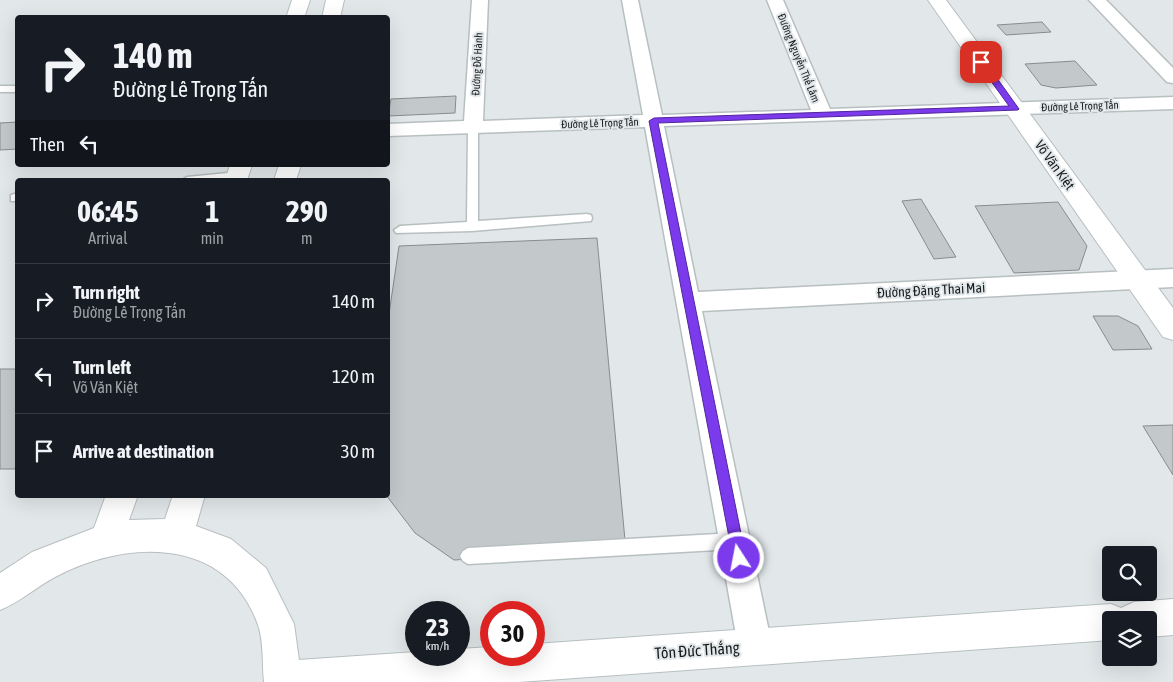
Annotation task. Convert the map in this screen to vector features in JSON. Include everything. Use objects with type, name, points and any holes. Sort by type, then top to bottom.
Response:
[{"type":"main road","points":[[295,15],[301,0]]},
{"type":"main road","points":[[332,15],[335,0]]},
{"type":"main road","name":"Võ Văn Kiệt","points":[[937,0],[1173,329]]},
{"type":"main road","points":[[106,540],[121,498]]},
{"type":"main road","points":[[176,536],[188,498]]},
{"type":"main road","points":[[0,593],[44,564],[106,540],[142,535],[176,536],[219,551],[254,580],[276,624],[283,681]]},
{"type":"main road","points":[[1157,618],[1173,617]]},
{"type":"main road","name":"Tôn Đức Thắng","points":[[283,681],[1102,623]]},
{"type":"street","name":"Đường Đỗ Hành","points":[[473,127],[480,0]]},
{"type":"street","points":[[630,0],[755,646]]},
{"type":"street","name":"Đường Nguyễn Thế Lâm","points":[[775,0],[823,115]]},
{"type":"street","points":[[1097,0],[1173,78]]},
{"type":"street","name":"Đường Lê Trọng Tấn","points":[[390,130],[1173,103]]},
{"type":"street","name":"Đường Đặng Thai Mai","points":[[689,302],[1173,278]]},
{"type":"lane","points":[[0,89],[15,89]]},
{"type":"lane","points":[[472,227],[473,127]]},
{"type":"lane","points":[[202,178],[238,173]]},
{"type":"lane","points":[[400,230],[472,227],[587,218]]},
{"type":"lane","points":[[468,556],[735,541]]},
{"type":"building","points":[[1042,22],[1051,32],[1006,35],[997,25]]},
{"type":"building","points":[[1075,61],[1097,85],[1056,88],[1041,85],[1025,64]]},
{"type":"building","points":[[456,96],[455,113],[390,116],[391,99]]},
{"type":"building","points":[[15,122],[15,149],[0,150],[0,123]]},
{"type":"building","points":[[921,199],[956,257],[934,259],[902,201]]},
{"type":"building","points":[[1058,202],[1087,246],[1079,270],[1014,273],[975,206]]},
{"type":"building","points":[[597,238],[626,551],[454,560],[415,533],[388,498],[390,498],[390,307],[399,246]]},
{"type":"building","points":[[1093,316],[1118,316],[1138,326],[1152,349],[1113,350]]},
{"type":"building","points":[[0,369],[15,369],[15,469],[0,469]]},
{"type":"building","points":[[1173,425],[1173,475],[1143,426]]},
{"type":"route","points":[[739,558],[654,121],[1015,109],[981,62]]}]
